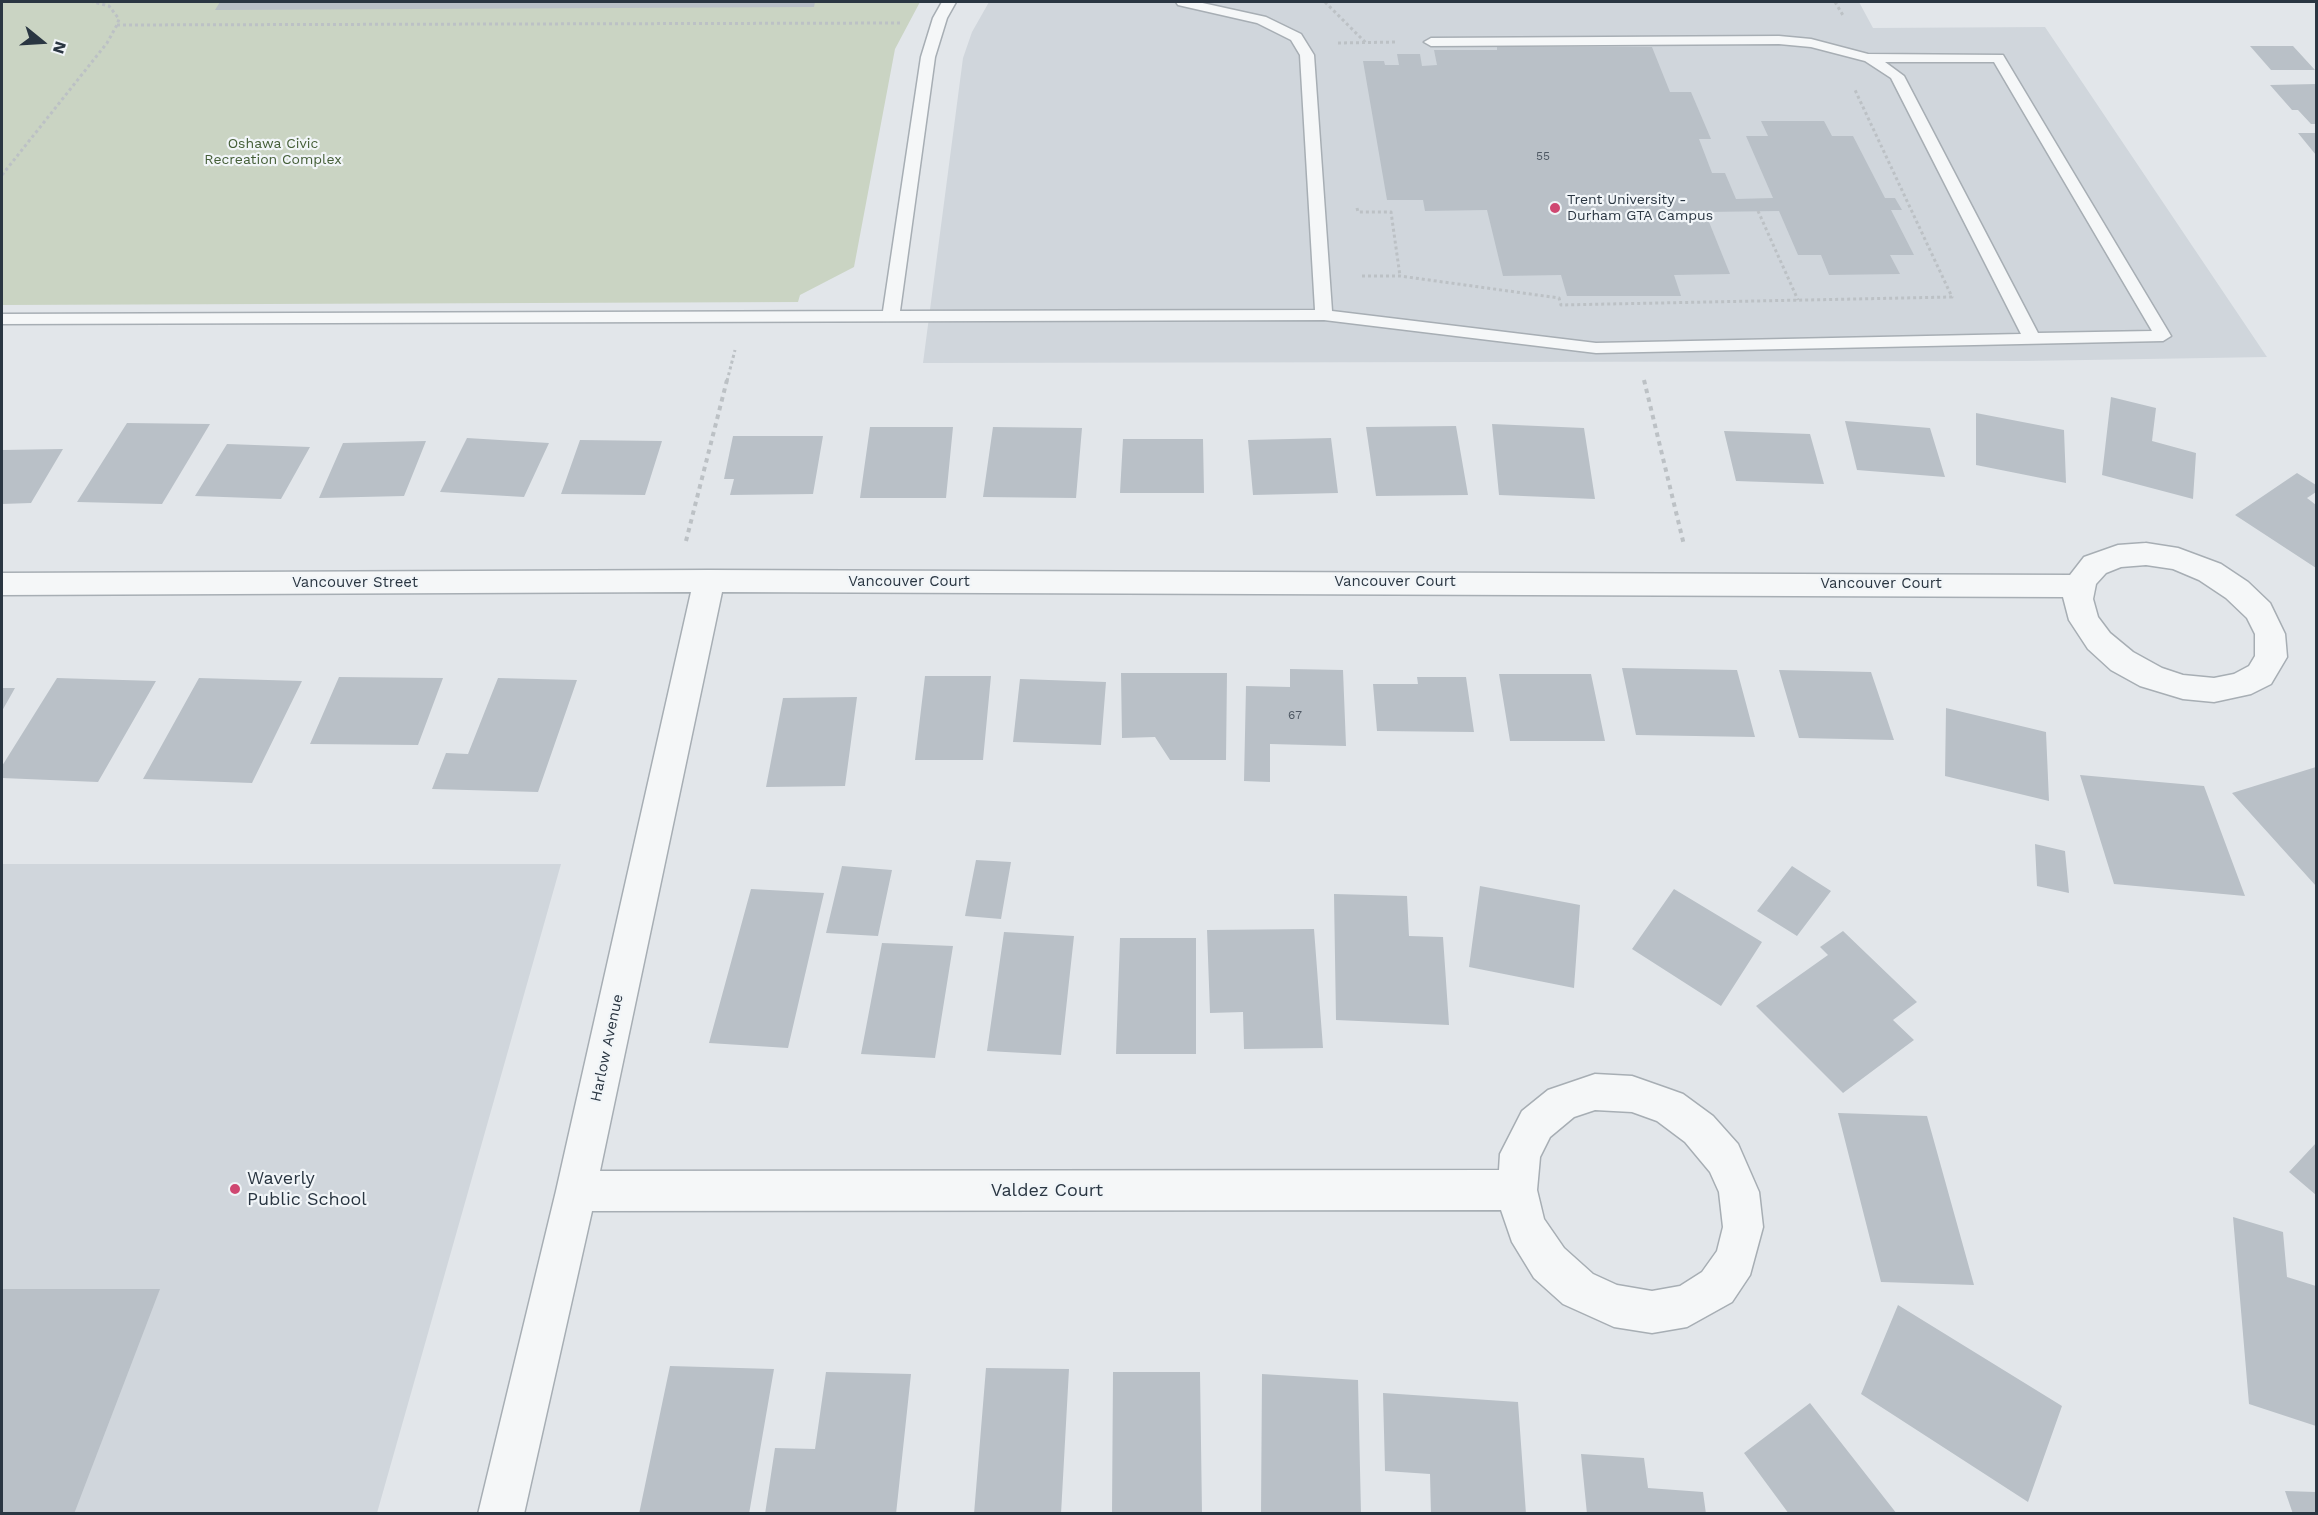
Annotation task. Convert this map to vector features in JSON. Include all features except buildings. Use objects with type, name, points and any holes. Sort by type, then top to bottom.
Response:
[{"type":"street","points":[[2146,554],[2178,559],[2210,572],[2237,590],[2259,611],[2270,634],[2271,657],[2260,675],[2240,685],[2214,690],[2183,687],[2151,677],[2122,661],[2099,641],[2084,620],[2078,599],[2081,586],[2082,580],[2095,565],[2118,556],[2146,554]]},
{"type":"street","name":"Vancouver Court","points":[[692,582],[1694,582],[2081,586]]},
{"type":"street","name":"Vancouver Street","points":[[2,584],[692,582]]},
{"type":"street","name":"Harlow Avenue","points":[[501,1514],[576,1191],[692,582]]},
{"type":"street","points":[[1595,1092],[1632,1094],[1670,1107],[1699,1129],[1724,1158],[1739,1192],[1743,1227],[1735,1260],[1717,1287],[1687,1306],[1652,1312],[1614,1306],[1578,1289],[1549,1263],[1526,1228],[1517,1190],[1520,1154],[1536,1124],[1562,1103],[1595,1092]]},
{"type":"street","name":"Valdez Court","points":[[576,1191],[1517,1190]]},
{"type":"lane","points":[[891,315],[928,57],[940,18],[949,2]]},
{"type":"lane","points":[[1183,2],[1262,20],[1296,37],[1307,55],[1324,315]]},
{"type":"lane","points":[[2,319],[1324,315],[1596,348],[2163,336],[1998,58],[1868,58],[1811,43],[1779,40],[1431,42]]},
{"type":"lane","points":[[1868,58],[1897,76],[2032,338]]},
{"type":"path","points":[[93,2],[106,5],[114,2]]},
{"type":"path","points":[[1325,2],[1366,43]]},
{"type":"path","points":[[2,175],[107,43],[120,20],[106,5]]},
{"type":"path","points":[[117,25],[909,23]]},
{"type":"path","points":[[1333,43],[1431,42]]},
{"type":"path","points":[[1362,276],[1400,276],[1548,296],[1559,298],[1561,305],[1952,297],[1850,81]]},
{"type":"path","points":[[1758,211],[1798,300]]},
{"type":"path","points":[[692,582],[735,347]]},
{"type":"path","points":[[1636,347],[1694,582]]},
{"type":"shaded area","name":"Trent University - Durham GTA Campus","points":[[989,2],[1859,2],[1873,28],[2045,27],[2267,357],[2025,361],[923,363],[963,58],[972,32]]},
{"type":"shaded area","name":"Waverly Public School","points":[[2,864],[561,864],[377,1513],[2,1513]]},
{"type":"green space","name":"Oshawa Civic Recreation Complex","points":[[2,2],[920,2],[895,49],[854,267],[800,295],[798,302],[2,305]]},
{"type":"place","name":"Trent University - Durham GTA Campus","points":[[1555,208]]},
{"type":"place","name":"Waverly Public School","points":[[235,1189]]}]
